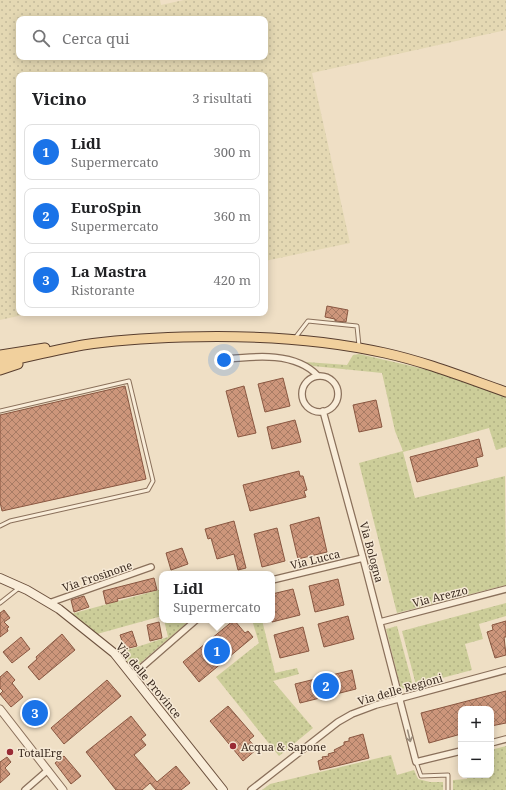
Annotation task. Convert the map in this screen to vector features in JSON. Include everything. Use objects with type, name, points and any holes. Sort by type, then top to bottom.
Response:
[{"type":"main road","points":[[0,355],[36,349],[150,339],[200,337],[295,339],[359,348],[413,360],[506,392]]},
{"type":"main road","points":[[0,363],[84,345]]},
{"type":"main road","points":[[0,370],[84,345]]},
{"type":"main road","name":"Via delle Province","points":[[0,578],[49,603],[102,643],[119,659],[223,790]]},
{"type":"street","points":[[227,359],[252,356],[285,359],[304,365],[318,376],[330,378],[337,388],[337,400],[333,406],[323,411],[310,409],[306,405],[302,393],[306,381],[318,376]]},
{"type":"street","name":"Via Bologna","points":[[323,411],[416,762]]},
{"type":"street","name":"Via Lucca","points":[[275,579],[363,558]]},
{"type":"street","name":"Via Frosinone","points":[[49,603],[151,567]]},
{"type":"street","name":"Via Arezzo","points":[[380,622],[506,590]]},
{"type":"street","points":[[133,675],[193,623]]},
{"type":"street","name":"Via delle Regioni","points":[[251,790],[342,720],[367,707],[506,670]]},
{"type":"street","points":[[0,709],[64,790]]},
{"type":"street","points":[[494,742],[506,739]]},
{"type":"street","points":[[416,762],[458,752]]},
{"type":"street","points":[[25,790],[48,770]]},
{"type":"lane","points":[[295,339],[308,321],[357,326],[359,348]]},
{"type":"lane","points":[[0,412],[129,381],[153,481],[148,490],[10,521],[0,526]]},
{"type":"lane","points":[[0,603],[20,587]]},
{"type":"lane","points":[[416,762],[422,776],[448,775],[448,790]]},
{"type":"shaded area","points":[[0,0],[160,0],[161,5],[184,0],[506,0],[506,30],[312,73],[350,243],[268,260],[268,72],[16,72],[16,316],[18,316],[0,320]]},
{"type":"green space","points":[[359,354],[433,371],[506,397],[506,447],[496,450],[489,428],[403,452],[415,498],[505,476],[506,585],[397,613],[359,463],[403,451],[395,431],[382,373],[313,366],[306,362],[347,365],[353,355]]},
{"type":"green space","points":[[159,590],[159,617],[97,634],[71,614]]},
{"type":"green space","points":[[506,603],[506,616],[479,624],[483,639],[465,644],[472,670],[416,685],[402,631]]},
{"type":"green space","points":[[165,623],[187,623],[138,665],[130,665],[118,653],[168,637]]},
{"type":"green space","points":[[253,623],[263,623],[275,673],[297,668],[299,674],[273,681],[313,728],[279,756],[216,677],[259,643]]},
{"type":"green space","points":[[397,626],[413,686],[401,689],[386,629]]},
{"type":"green space","points":[[506,746],[506,790],[453,790],[453,780],[467,778],[494,778],[494,749]]},
{"type":"green space","points":[[391,755],[397,775],[414,770],[418,779],[430,782],[443,782],[443,790],[262,790],[270,784]]},
{"type":"building","points":[[327,306],[348,310],[346,322],[335,321],[335,319],[325,317]]},
{"type":"building","points":[[283,378],[290,406],[265,412],[258,384]]},
{"type":"building","points":[[125,386],[146,479],[2,511],[0,502],[0,415]]},
{"type":"building","points":[[244,386],[256,433],[238,437],[226,391]]},
{"type":"building","points":[[376,400],[382,427],[359,432],[353,405]]},
{"type":"building","points":[[295,420],[301,442],[272,449],[267,427]]},
{"type":"building","points":[[479,439],[483,456],[476,458],[478,466],[417,482],[410,457]]},
{"type":"building","points":[[299,471],[300,476],[303,476],[307,490],[304,491],[306,497],[250,511],[243,485]]},
{"type":"building","points":[[319,517],[327,552],[298,559],[290,525]]},
{"type":"building","points":[[234,521],[246,568],[238,570],[234,554],[217,559],[211,538],[208,539],[205,529]]},
{"type":"building","points":[[277,528],[285,561],[262,567],[254,534]]},
{"type":"building","points":[[182,548],[188,564],[171,570],[166,553]]},
{"type":"building","points":[[154,578],[157,590],[117,599],[118,601],[106,604],[103,591]]},
{"type":"building","points":[[338,579],[344,605],[315,612],[309,586]]},
{"type":"building","points":[[293,589],[300,615],[275,621],[275,593]]},
{"type":"building","points":[[84,596],[89,607],[74,612],[71,600]]},
{"type":"building","points":[[4,610],[10,618],[4,622],[9,627],[7,628],[8,631],[0,637],[0,613]]},
{"type":"building","points":[[348,616],[354,639],[324,647],[318,624]]},
{"type":"building","points":[[506,621],[506,637],[504,637],[506,655],[495,658],[487,632],[493,630],[492,625]]},
{"type":"building","points":[[159,622],[162,638],[150,641],[147,625]]},
{"type":"building","points":[[230,623],[237,623],[245,633],[248,631],[253,637],[199,682],[183,662]]},
{"type":"building","points":[[303,627],[309,651],[280,658],[274,635]]},
{"type":"building","points":[[132,631],[137,646],[125,649],[120,635]]},
{"type":"building","points":[[62,634],[75,650],[39,680],[28,667],[37,659],[36,657]]},
{"type":"building","points":[[21,637],[30,649],[12,663],[3,652]]},
{"type":"building","points":[[352,670],[356,689],[300,703],[295,684]]},
{"type":"building","points":[[7,671],[15,680],[12,683],[23,697],[11,707],[0,694],[3,691],[0,688],[0,677]]},
{"type":"building","points":[[107,680],[121,696],[64,744],[51,728]]},
{"type":"building","points":[[506,691],[506,723],[494,725],[494,706],[458,706],[458,735],[429,743],[421,713]]},
{"type":"building","points":[[35,702],[45,715],[35,723],[25,710]]},
{"type":"building","points":[[228,706],[254,736],[249,740],[257,749],[243,761],[210,721]]},
{"type":"building","points":[[131,716],[146,735],[141,739],[146,745],[134,755],[157,782],[176,766],[190,783],[181,790],[156,790],[150,783],[142,790],[116,790],[86,752]]},
{"type":"building","points":[[363,734],[369,758],[320,770],[318,761],[323,759],[322,757],[329,756],[328,754],[335,752],[334,750],[344,745],[344,742],[349,741],[349,738]]},
{"type":"building","points":[[64,756],[81,776],[71,784],[55,763]]},
{"type":"building","points":[[7,757],[11,762],[5,768],[10,774],[0,783],[0,762]]},
{"type":"place","name":"Lidl","points":[[217,651]]},
{"type":"place","name":"EuroSpin","points":[[326,686]]},
{"type":"place","name":"La Mastra","points":[[35,713]]},
{"type":"place","name":"Acqua & Sapone","points":[[233,746]]},
{"type":"place","name":"TotalErg","points":[[10,752]]}]
